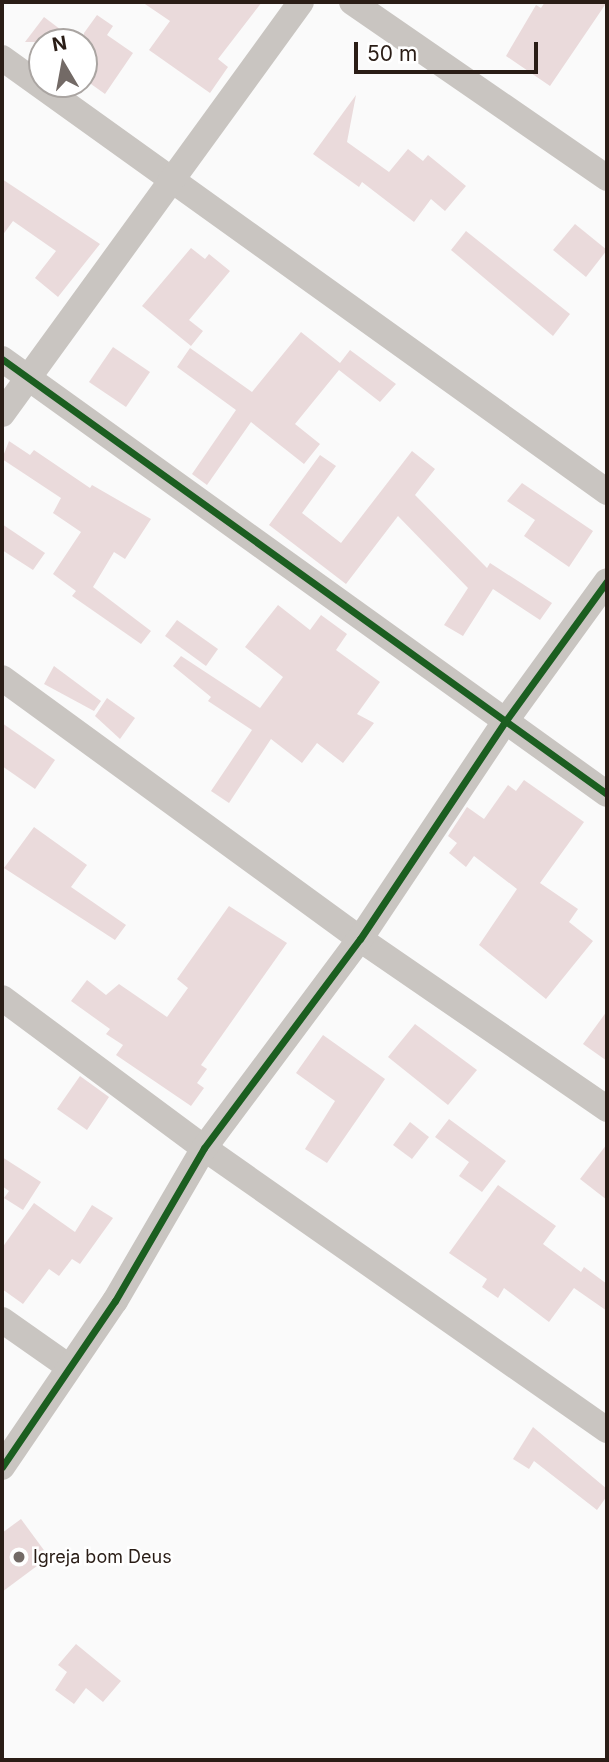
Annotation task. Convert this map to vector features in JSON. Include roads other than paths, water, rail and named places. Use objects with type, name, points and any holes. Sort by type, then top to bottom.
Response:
[{"type":"street","points":[[2,414],[301,2]]},
{"type":"street","points":[[352,2],[607,178]]},
{"type":"street","points":[[2,58],[173,176],[607,492]]},
{"type":"street","points":[[2,359],[504,723],[607,794]]},
{"type":"street","points":[[2,1467],[115,1301],[204,1148],[360,939],[504,723],[607,581]]},
{"type":"street","points":[[2,678],[360,939],[607,1109]]},
{"type":"street","points":[[2,998],[204,1148],[607,1430]]},
{"type":"street","points":[[2,1320],[69,1367]]},
{"type":"place","name":"Igreja bom Deus","points":[[19,1557]]}]
